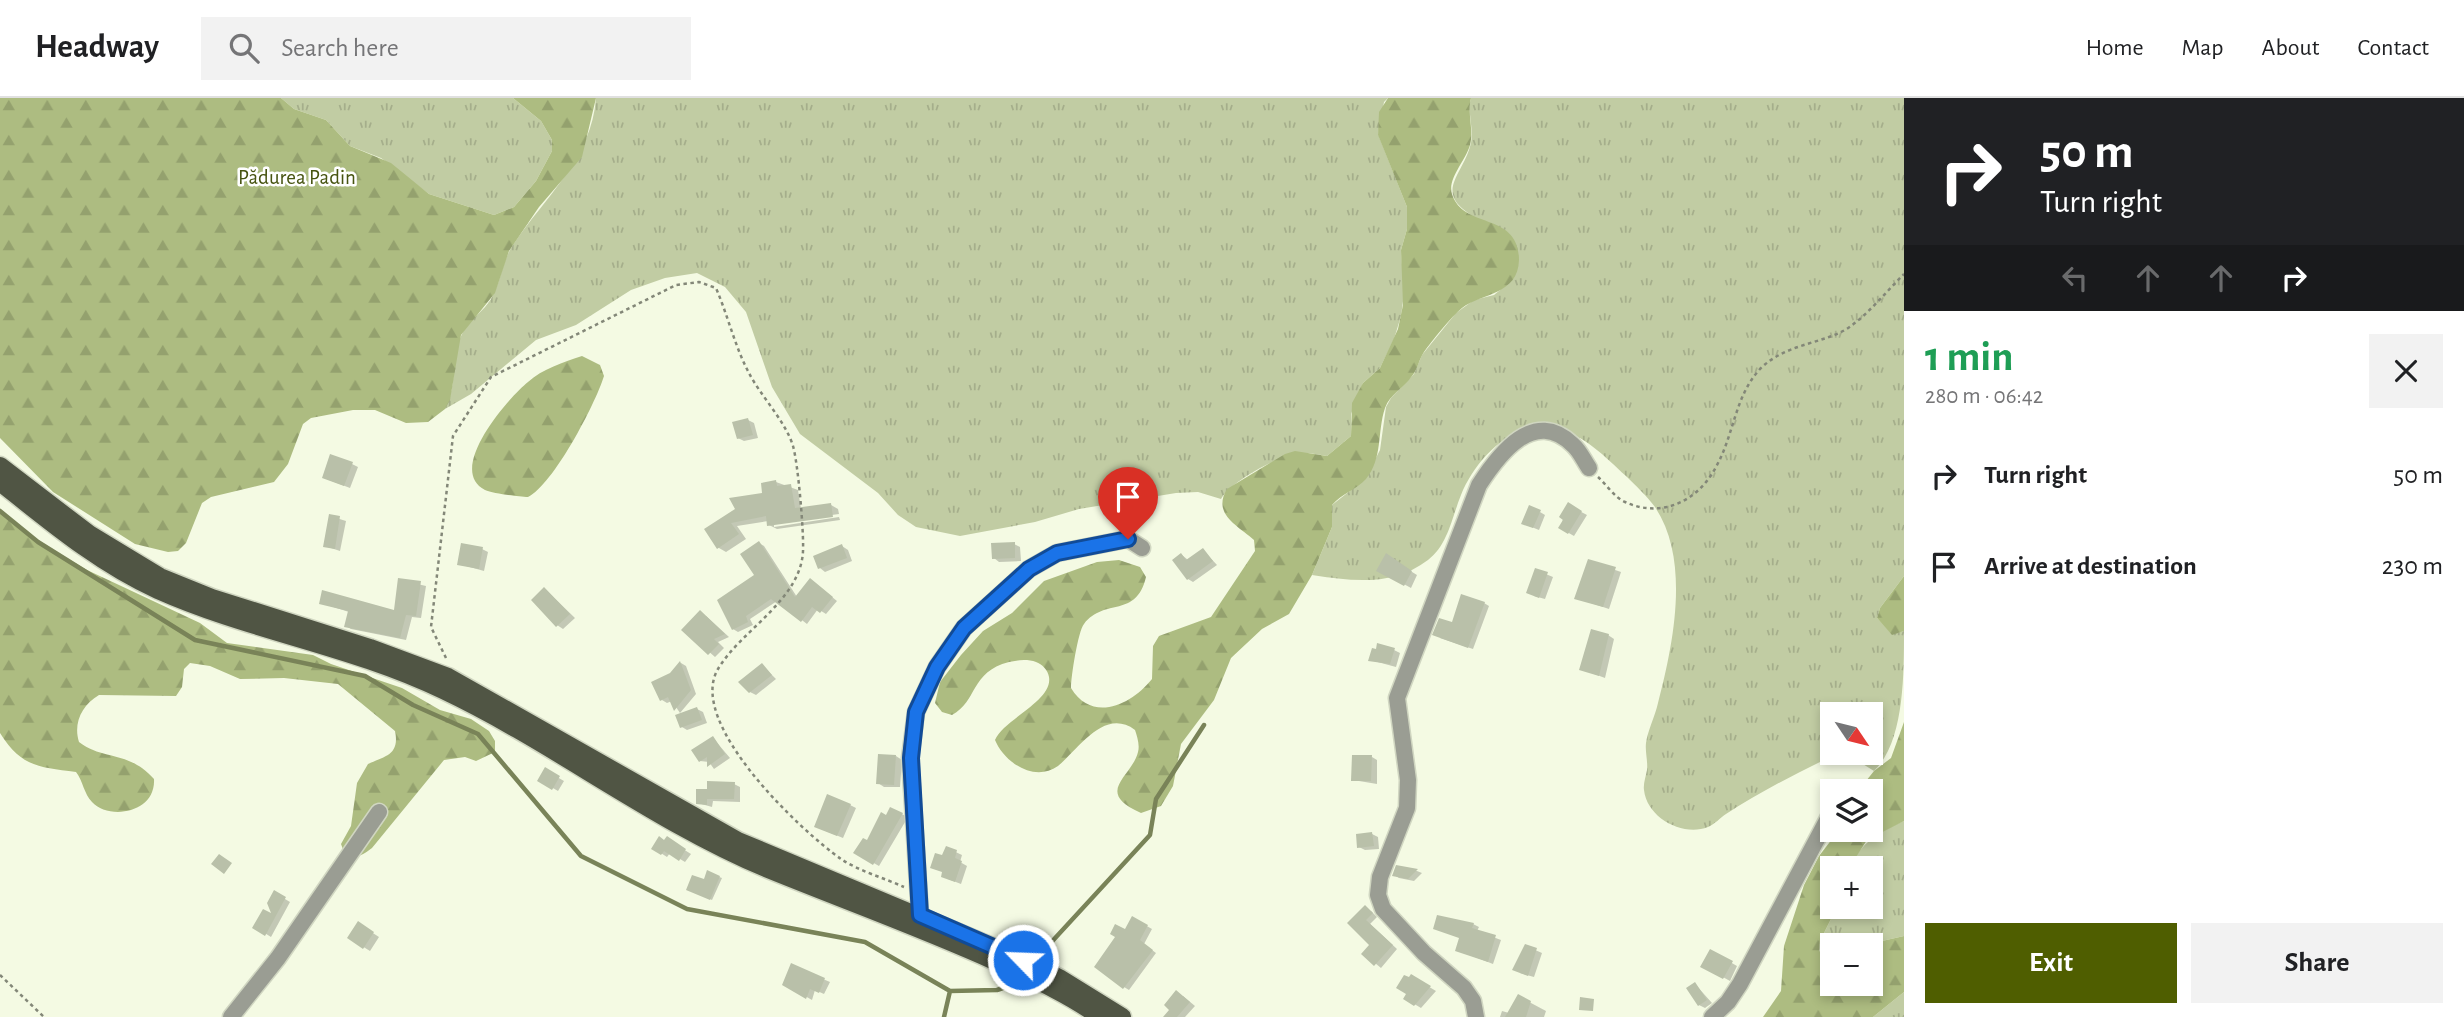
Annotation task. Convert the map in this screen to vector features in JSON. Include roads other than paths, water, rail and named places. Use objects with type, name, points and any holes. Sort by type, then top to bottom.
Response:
[{"type":"main road","points":[[0,466],[89,534],[160,577],[224,602],[370,648],[448,677],[738,841],[920,915],[1122,1017]]},
{"type":"main road","points":[[0,482],[83,545],[155,588],[211,611],[365,660],[443,689],[707,840],[764,867],[1021,966]]},
{"type":"main road","points":[[1046,978],[1100,1017]]},
{"type":"street","points":[[1476,1017],[1473,1001],[1464,988],[1423,953],[1383,909],[1378,895],[1380,877],[1407,808],[1408,780],[1396,698],[1479,485],[1498,455],[1518,436],[1549,432],[1573,444],[1589,468]]},
{"type":"street","points":[[920,915],[911,758],[916,712],[937,667],[964,628],[1029,569],[1057,553],[1128,539],[1142,548]]},
{"type":"street","points":[[231,1017],[278,958],[379,812]]},
{"type":"street","points":[[1712,1017],[1728,1002],[1740,984],[1820,834]]},
{"type":"waterway","points":[[0,511],[38,542],[195,640],[365,676],[413,705],[478,734],[581,856],[687,909],[865,942],[950,991],[997,990],[1012,985],[1019,978]]},
{"type":"waterway","points":[[1034,961],[1150,835],[1156,799],[1204,725]]},
{"type":"waterway","points":[[944,1017],[950,991]]},
{"type":"park label","name":"Pădurea Padin","points":[[297,177]]}]
